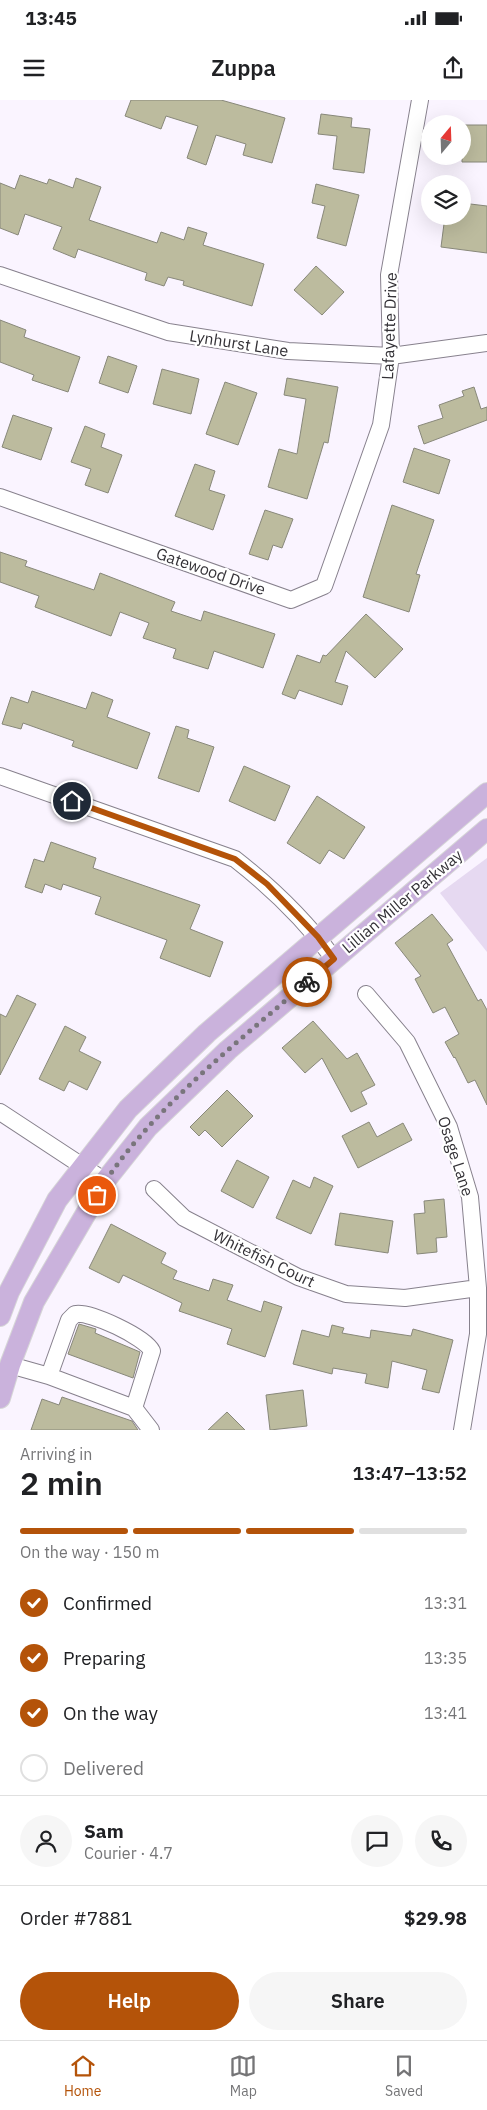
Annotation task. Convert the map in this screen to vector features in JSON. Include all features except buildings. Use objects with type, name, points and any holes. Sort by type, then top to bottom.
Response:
[{"type":"main road","name":"Lillian Miller Parkway","points":[[0,1316],[9,1292],[57,1200],[135,1102],[207,1033],[487,792]]},
{"type":"main road","name":"Lillian Miller Parkway","points":[[0,1398],[10,1365],[34,1302],[105,1181],[148,1127],[228,1050],[487,829]]},
{"type":"street","name":"Lafayette Drive","points":[[358,489],[381,425],[391,356],[389,275],[420,100]]},
{"type":"street","name":"Lynhurst Lane","points":[[0,275],[168,332],[288,352],[391,356],[487,343]]},
{"type":"street","name":"Gatewood Drive","points":[[0,498],[291,600],[324,586],[358,489]]},
{"type":"street","points":[[0,776],[235,859],[267,884],[318,937],[334,959]]},
{"type":"street","name":"Osage Lane","points":[[366,994],[408,1042],[449,1126],[470,1197],[478,1288],[478,1334],[462,1430]]},
{"type":"street","points":[[0,1112],[85,1166],[105,1181]]},
{"type":"street","name":"Whitefish Court","points":[[154,1189],[184,1218],[298,1277],[346,1294],[405,1298],[478,1288]]},
{"type":"street","points":[[48,1376],[70,1320],[75,1314],[90,1314],[143,1341],[152,1351],[134,1408]]},
{"type":"street","points":[[10,1365],[48,1376],[134,1408],[150,1430]]},
{"type":"shaded area","points":[[487,858],[487,952],[440,893]]},
{"type":"way so far","points":[[97,1195],[105,1181],[148,1127],[228,1050],[307,982]]},
{"type":"route","points":[[72,801],[235,859],[267,884],[318,937],[334,959],[307,982]]}]
